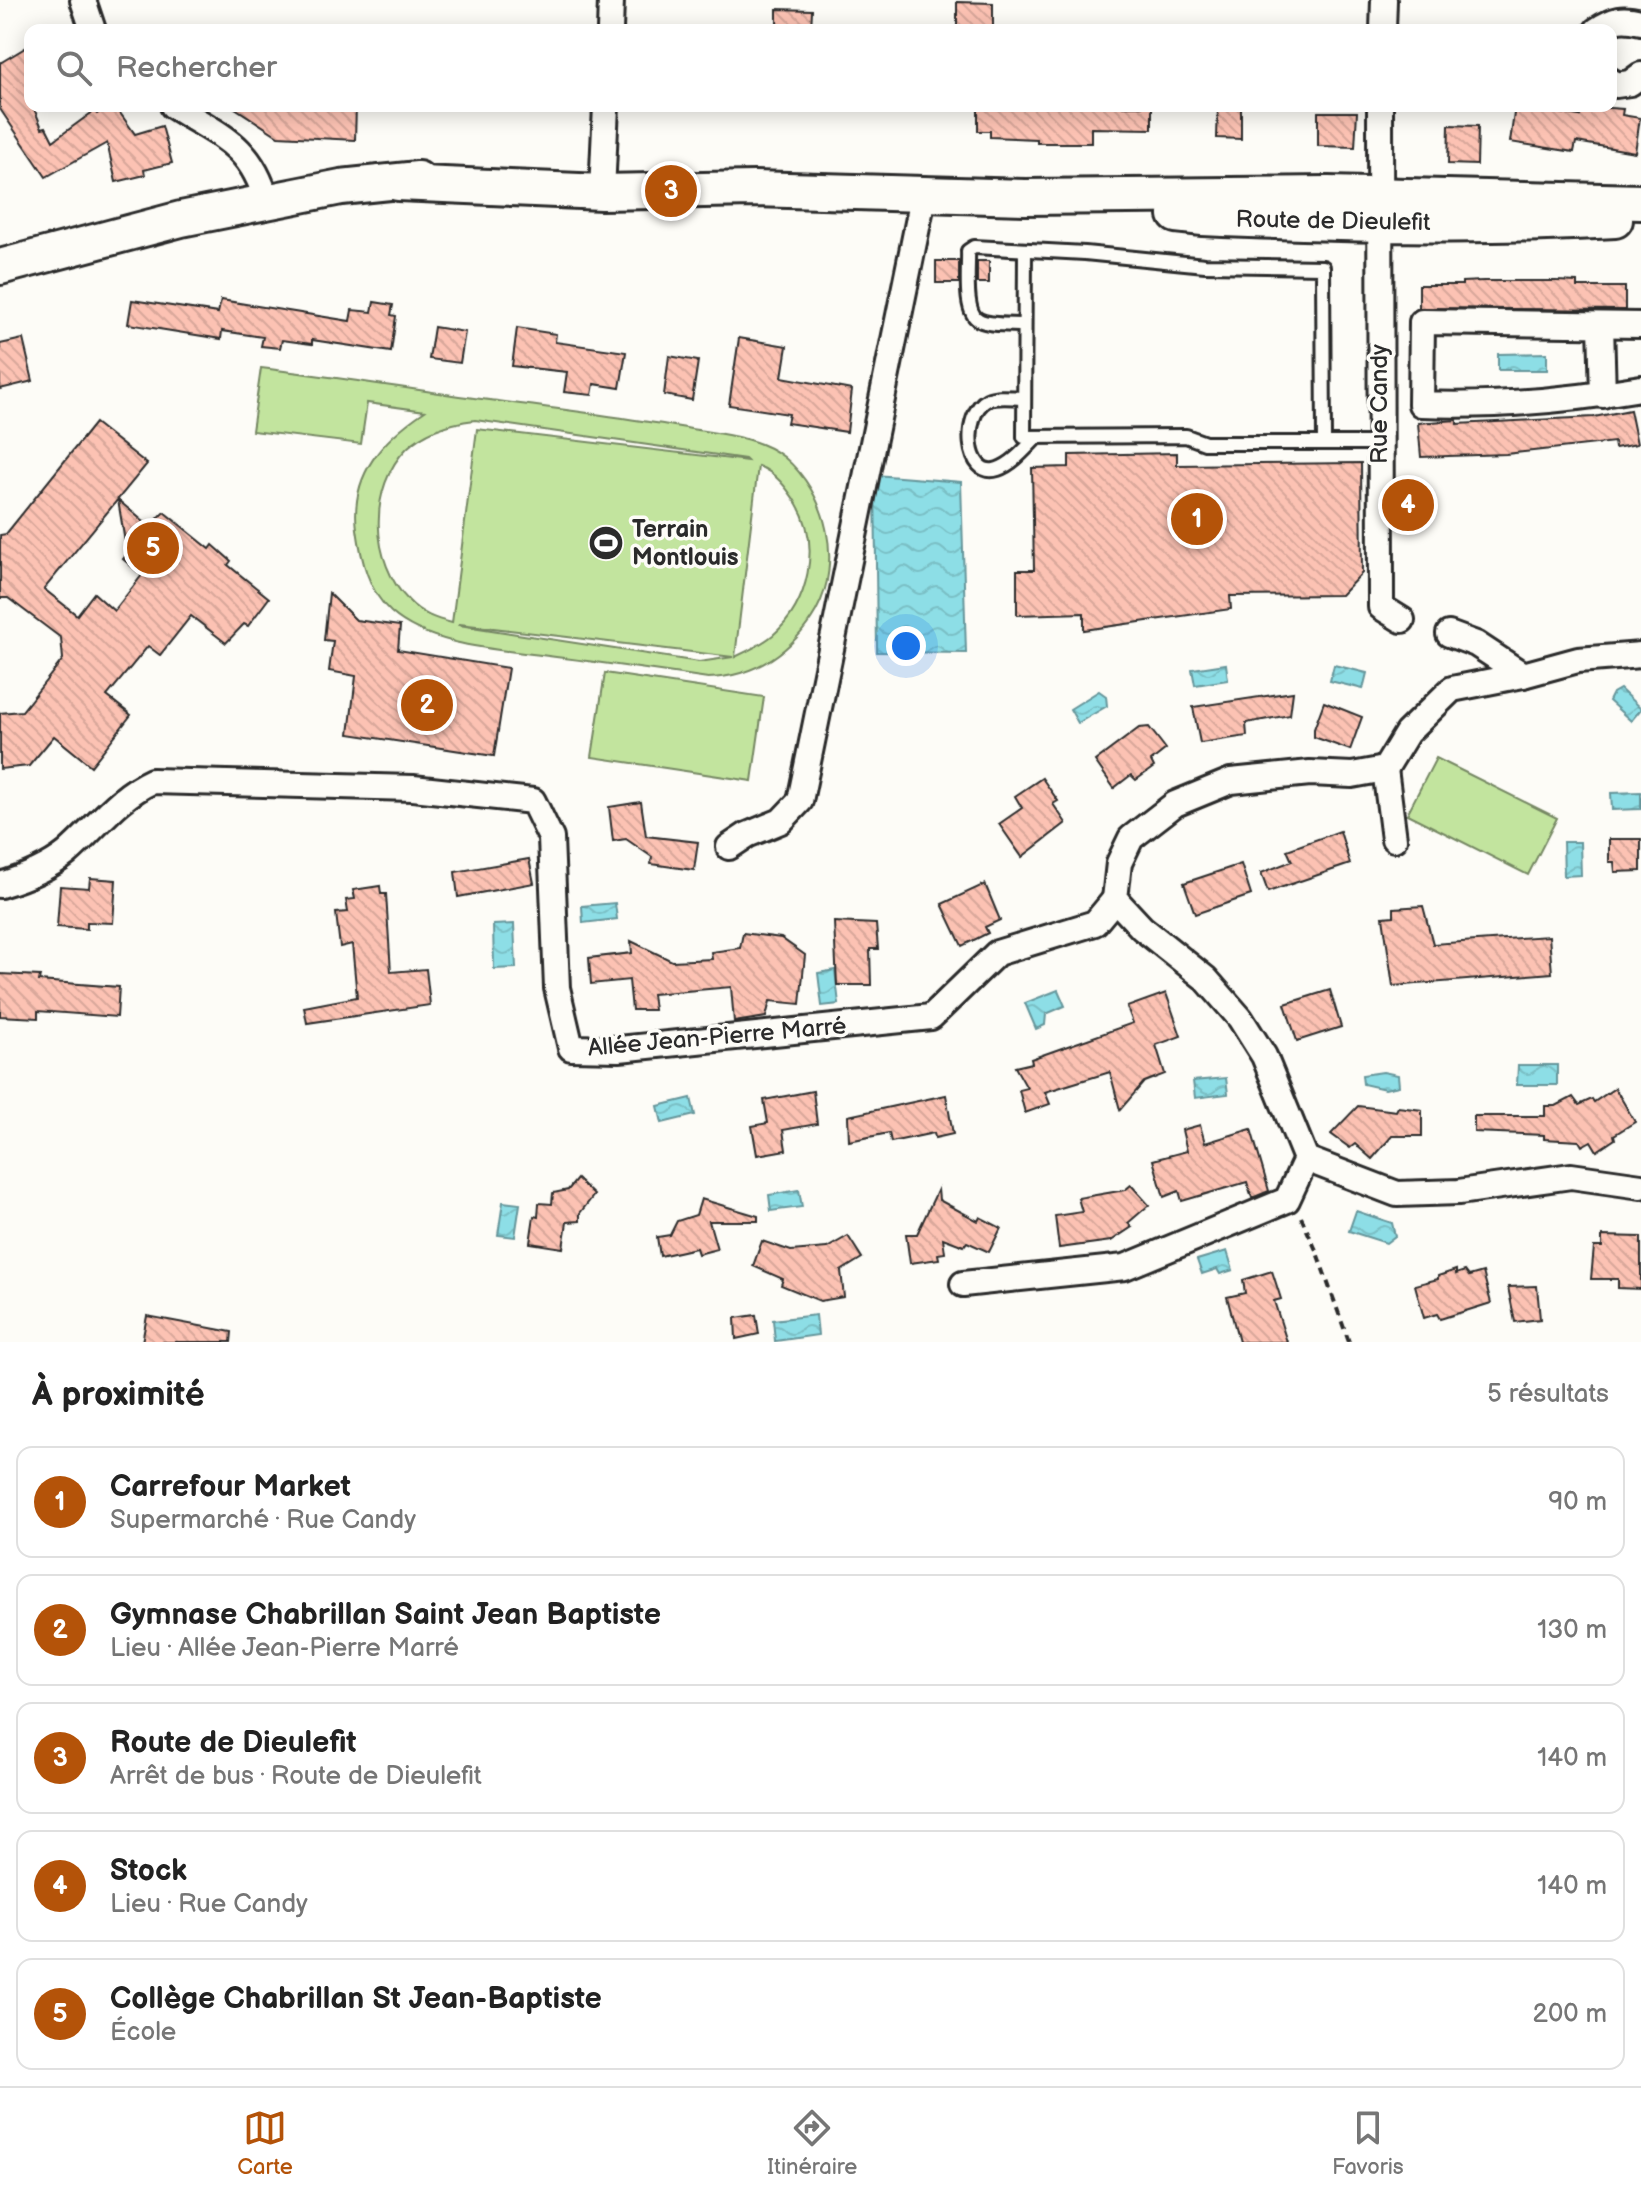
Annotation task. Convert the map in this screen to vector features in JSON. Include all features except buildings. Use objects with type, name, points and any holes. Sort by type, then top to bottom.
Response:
[{"type":"main road","name":"Route de Dieulefit","points":[[0,267],[181,219],[341,187],[398,183],[602,180],[754,189],[1025,197],[1328,194],[1356,208],[1542,224],[1641,217]]},
{"type":"main road","name":"Route de Dieulefit","points":[[1025,197],[1203,218],[1559,199],[1641,202]]},
{"type":"main road","name":"Route de Dieulefit","points":[[0,283],[128,247],[267,202]]},
{"type":"street","points":[[83,0],[91,24]]},
{"type":"street","points":[[610,24],[611,0]]},
{"type":"street","points":[[1383,24],[1384,0]]},
{"type":"street","points":[[1605,24],[1623,17],[1641,22]]},
{"type":"street","points":[[1617,85],[1630,83],[1641,75]]},
{"type":"street","points":[[183,112],[237,146],[260,177],[267,202]]},
{"type":"street","points":[[602,180],[606,112]]},
{"type":"street","name":"Rue Candy","points":[[1380,112],[1381,607],[1402,620]]},
{"type":"street","points":[[729,847],[747,835],[781,821],[800,801],[924,193]]},
{"type":"street","points":[[1641,325],[1422,322],[1421,404],[1456,406],[1603,395],[1641,388]]},
{"type":"street","points":[[1601,325],[1603,395]]},
{"type":"street","points":[[1379,365],[1422,368]]},
{"type":"street","points":[[1449,634],[1476,644],[1523,675]]},
{"type":"street","points":[[1394,839],[1385,769],[1407,733],[1452,689],[1578,660],[1641,655]]},
{"type":"street","points":[[1385,769],[1352,775],[1310,773],[1231,781],[1175,804],[1131,838],[1119,863],[1115,899],[1142,928],[1206,979],[1240,1018],[1264,1056],[1306,1159],[1397,1194],[1459,1192],[1571,1176],[1641,1186]]},
{"type":"street","name":"Allée Jean-Pierre Marré","points":[[0,885],[25,877],[56,861],[121,800],[152,781],[413,788],[533,801],[551,838],[557,988],[571,1048],[619,1049],[931,1017],[997,953],[1095,923],[1115,899]]},
{"type":"street","points":[[963,1284],[1125,1267],[1287,1200],[1306,1159]]},
{"type":"lane","points":[[1024,325],[980,321],[973,316],[968,301],[968,251],[974,247],[984,247],[1205,265],[1323,267],[1324,443]]},
{"type":"lane","points":[[1025,250],[1024,437],[1186,436],[1205,443],[1380,443]]},
{"type":"lane","points":[[1024,398],[988,399],[979,406],[971,423],[975,459],[979,466],[987,470],[999,469],[1037,437]]},
{"type":"path","points":[[1290,1192],[1316,1250],[1349,1342]]},
{"type":"green space","name":"Terrain Montlouis","points":[[261,368],[630,419],[750,440],[784,457],[811,489],[826,529],[829,550],[824,592],[807,625],[784,650],[757,667],[725,676],[708,678],[450,641],[408,624],[383,604],[367,574],[357,529],[356,509],[364,475],[383,446],[425,411],[367,403],[361,444],[252,431]],"holes":[[[475,420],[745,459],[747,461],[477,429],[452,623],[419,609],[396,585],[381,546],[380,503],[394,464],[407,448],[439,428]],[[758,466],[780,481],[797,504],[808,537],[808,573],[803,591],[785,622],[769,638],[735,657]],[[459,625],[733,657],[699,662]]]},
{"type":"green space","points":[[605,673],[764,697],[752,781],[592,757]]},
{"type":"green space","points":[[1436,758],[1557,818],[1528,875],[1407,814]]},
{"type":"water","points":[[1547,353],[1547,370],[1498,370],[1498,354]]},
{"type":"water","points":[[875,475],[961,482],[966,653],[877,652]]},
{"type":"water","points":[[1226,664],[1228,680],[1195,685],[1192,669]]},
{"type":"water","points":[[1334,665],[1367,673],[1363,689],[1330,681]]},
{"type":"water","points":[[1620,689],[1641,709],[1631,721],[1609,701],[1613,693]]},
{"type":"water","points":[[1099,691],[1106,696],[1107,706],[1078,723],[1070,709]]},
{"type":"water","points":[[1641,792],[1641,809],[1612,810],[1611,793]]},
{"type":"water","points":[[1563,842],[1580,842],[1581,875],[1564,876]]},
{"type":"water","points":[[615,903],[617,919],[583,923],[582,906]]},
{"type":"water","points":[[514,924],[516,968],[494,969],[493,925]]},
{"type":"water","points":[[835,970],[839,1004],[822,1006],[818,973]]},
{"type":"water","points":[[1058,990],[1065,1006],[1046,1014],[1045,1025],[1036,1029],[1025,1003]]},
{"type":"water","points":[[1518,1065],[1557,1065],[1557,1085],[1517,1085]]},
{"type":"water","points":[[1383,1072],[1398,1075],[1399,1086],[1385,1089],[1363,1084],[1362,1075]]},
{"type":"water","points":[[1226,1078],[1228,1094],[1195,1098],[1193,1081]]},
{"type":"water","points":[[691,1098],[695,1115],[662,1123],[658,1106]]},
{"type":"water","points":[[799,1190],[802,1207],[771,1211],[769,1195]]},
{"type":"water","points":[[503,1202],[520,1204],[515,1237],[498,1235]]},
{"type":"water","points":[[1356,1211],[1392,1223],[1395,1236],[1386,1243],[1349,1231]]},
{"type":"water","points":[[1227,1251],[1233,1270],[1220,1274],[1217,1269],[1202,1274],[1197,1260]]},
{"type":"water","points":[[816,1315],[818,1335],[775,1341],[773,1320]]},
{"type":"place","name":"Route de Dieulefit","points":[[671,191]]},
{"type":"place","name":"Stock","points":[[1408,505]]},
{"type":"place","name":"Carrefour Market","points":[[1197,519]]},
{"type":"place","name":"Terrain Montlouis","points":[[606,543]]},
{"type":"place","name":"Collège Chabrillan St Jean-Baptiste","points":[[153,548]]},
{"type":"place","name":"Gymnase Chabrillan Saint Jean Baptiste","points":[[427,705]]}]
